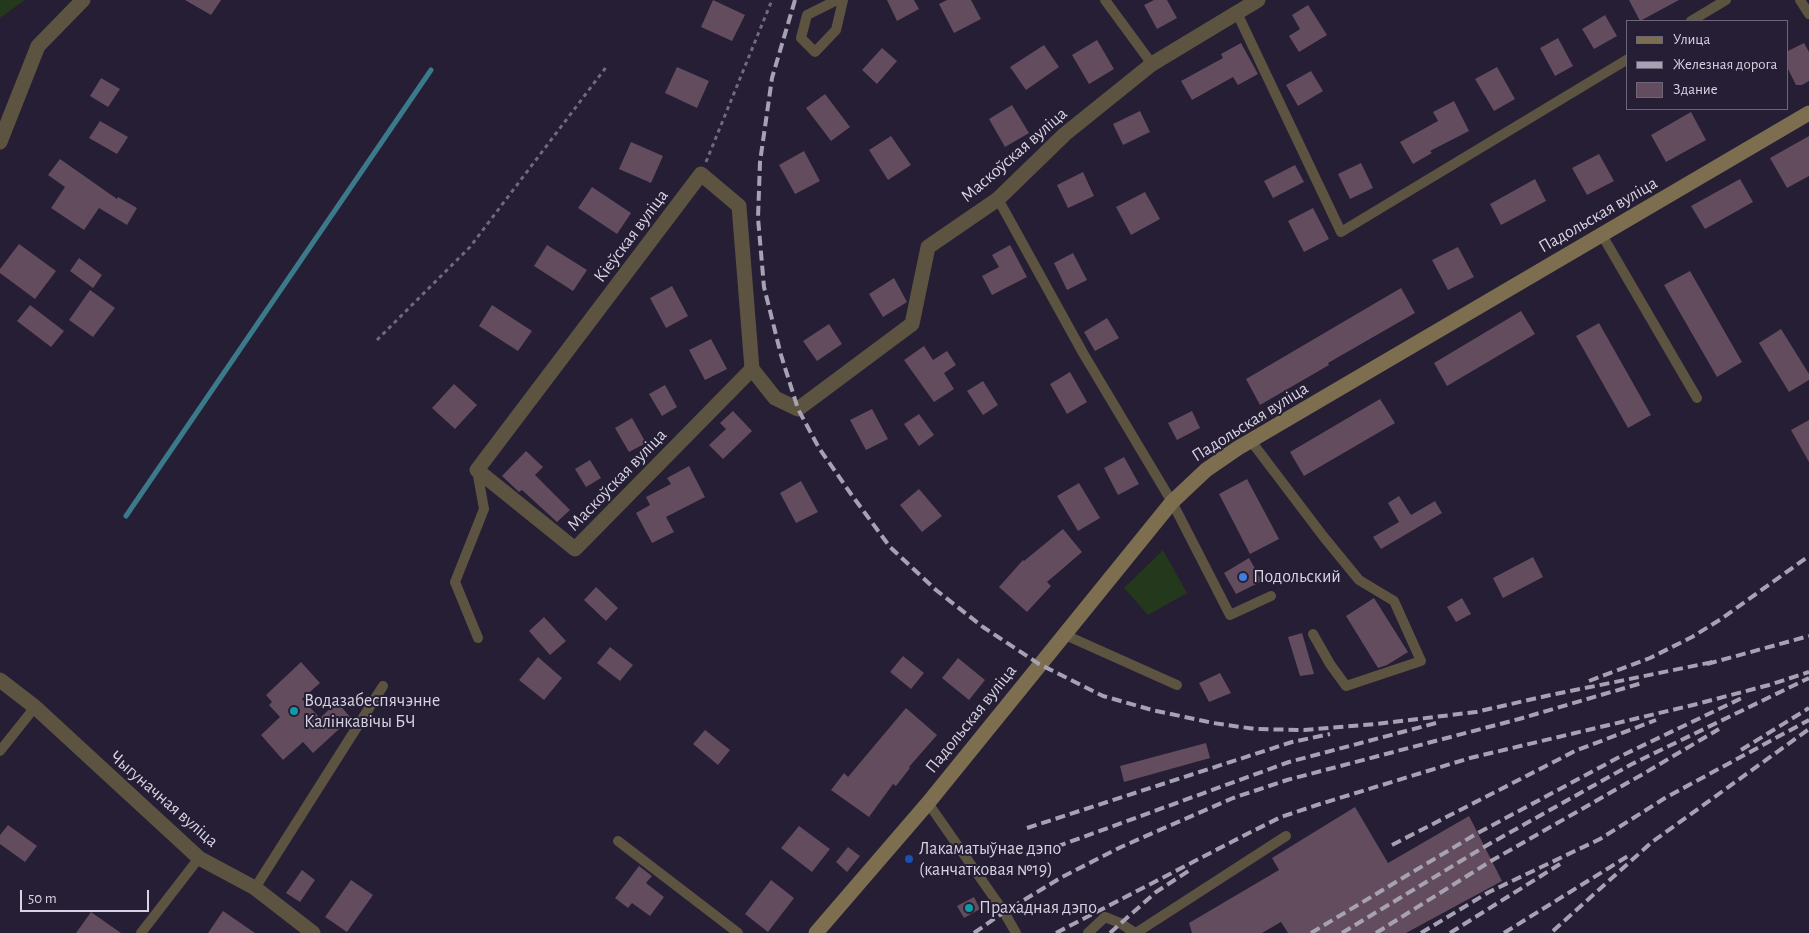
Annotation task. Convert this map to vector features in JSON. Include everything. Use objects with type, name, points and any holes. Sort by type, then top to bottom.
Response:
[{"type":"street","points":[[0,142],[38,46],[84,0]]},
{"type":"street","name":"Маскоўская вуліца","points":[[477,470],[575,549],[752,369],[775,398],[798,409],[912,324],[928,247],[998,199],[1065,134],[1152,64],[1258,0]]},
{"type":"street","name":"Падольская вуліца","points":[[816,933],[928,803],[1063,634],[1172,502],[1206,470],[1251,441],[1809,113]]},
{"type":"street","points":[[701,174],[738,206],[752,369]]},
{"type":"street","name":"Кіеўская вуліца","points":[[477,470],[701,174]]},
{"type":"street","name":"Чыгуначная вуліца","points":[[0,680],[35,707],[199,858],[255,888],[313,933]]},
{"type":"lane","points":[[837,0],[807,16],[801,38],[815,52],[836,30],[843,0]]},
{"type":"lane","points":[[1105,0],[1152,64]]},
{"type":"lane","points":[[1693,20],[1726,0]]},
{"type":"lane","points":[[1800,0],[1809,14]]},
{"type":"lane","points":[[1237,13],[1341,232],[1626,60]]},
{"type":"lane","points":[[998,199],[1083,352],[1172,502],[1230,615],[1271,596]]},
{"type":"lane","points":[[1602,235],[1697,398]]},
{"type":"lane","points":[[1251,441],[1359,580],[1394,601],[1422,661],[1346,686],[1330,664],[1313,634]]},
{"type":"lane","points":[[477,470],[484,510],[455,582],[478,638]]},
{"type":"lane","points":[[1063,634],[1177,685]]},
{"type":"lane","points":[[255,888],[383,686]]},
{"type":"lane","points":[[0,751],[35,707]]},
{"type":"lane","points":[[928,803],[1004,912],[1016,933]]},
{"type":"lane","points":[[1088,933],[1105,917],[1120,923],[1136,933],[1286,836]]},
{"type":"lane","points":[[618,840],[738,933]]},
{"type":"lane","points":[[141,933],[199,858]]},
{"type":"path","points":[[701,174],[772,0]]},
{"type":"path","points":[[377,340],[470,246],[607,66]]},
{"type":"green space","points":[[0,0],[25,0],[0,18]]},
{"type":"green space","points":[[1163,550],[1187,593],[1148,615],[1124,588]]},
{"type":"building","points":[[185,0],[221,0],[211,15]]},
{"type":"building","points":[[713,0],[745,15],[732,41],[701,27]]},
{"type":"building","points":[[887,0],[914,0],[919,9],[897,21]]},
{"type":"building","points":[[947,0],[971,0],[981,19],[954,33],[939,4]]},
{"type":"building","points":[[1154,0],[1167,0],[1177,18],[1157,29],[1144,5]]},
{"type":"building","points":[[1629,0],[1679,0],[1642,20],[1639,20]]},
{"type":"building","points":[[1308,5],[1327,35],[1299,52],[1289,36],[1300,29],[1292,15]]},
{"type":"building","points":[[1605,15],[1617,36],[1594,49],[1582,29]]},
{"type":"building","points":[[1558,38],[1573,66],[1555,76],[1540,48]]},
{"type":"building","points":[[1097,40],[1114,69],[1089,84],[1072,55]]},
{"type":"building","points":[[1241,43],[1258,74],[1238,85],[1233,77],[1192,100],[1181,81],[1223,58],[1221,54]]},
{"type":"building","points":[[1804,43],[1809,52],[1809,81],[1802,85],[1796,85],[1789,71],[1789,50]]},
{"type":"building","points":[[1044,45],[1059,67],[1026,90],[1010,67]]},
{"type":"building","points":[[882,48],[897,61],[877,84],[862,70]]},
{"type":"building","points":[[677,67],[709,81],[697,108],[665,93]]},
{"type":"building","points":[[1497,67],[1515,99],[1494,111],[1475,79]]},
{"type":"building","points":[[1311,71],[1323,91],[1298,106],[1286,85]]},
{"type":"building","points":[[101,78],[120,89],[108,107],[90,96]]},
{"type":"building","points":[[825,94],[850,127],[831,141],[806,108]]},
{"type":"building","points":[[1454,101],[1469,131],[1430,151],[1432,153],[1413,164],[1400,142],[1438,121],[1433,112]]},
{"type":"building","points":[[1012,105],[1029,133],[1005,147],[989,119]]},
{"type":"building","points":[[1140,111],[1150,132],[1123,145],[1113,124]]},
{"type":"building","points":[[1691,112],[1706,140],[1666,162],[1651,135]]},
{"type":"building","points":[[100,121],[128,137],[117,154],[89,138]]},
{"type":"building","points":[[891,136],[911,165],[888,180],[869,150]]},
{"type":"building","points":[[1809,136],[1809,176],[1787,188],[1770,158]]},
{"type":"building","points":[[631,142],[663,156],[651,183],[619,169]]},
{"type":"building","points":[[804,151],[820,181],[795,194],[779,165]]},
{"type":"building","points":[[1599,154],[1614,181],[1587,195],[1572,168]]},
{"type":"building","points":[[60,159],[117,199],[118,197],[137,208],[127,225],[99,208],[84,230],[51,208],[65,187],[48,175]]},
{"type":"building","points":[[1361,163],[1373,188],[1350,199],[1338,174]]},
{"type":"building","points":[[1295,165],[1304,182],[1273,198],[1264,181]]},
{"type":"building","points":[[1083,172],[1094,196],[1068,208],[1057,185]]},
{"type":"building","points":[[1535,179],[1546,201],[1501,225],[1490,204]]},
{"type":"building","points":[[1740,179],[1753,202],[1705,229],[1691,206]]},
{"type":"building","points":[[592,187],[631,213],[617,234],[578,208]]},
{"type":"building","points":[[1145,192],[1160,219],[1131,235],[1116,207]]},
{"type":"building","points":[[1313,208],[1329,239],[1304,252],[1288,221]]},
{"type":"building","points":[[19,244],[56,271],[35,299],[0,273],[0,269]]},
{"type":"building","points":[[547,245],[587,270],[573,291],[534,266]]},
{"type":"building","points":[[1010,245],[1027,277],[992,295],[982,276],[999,267],[992,255]]},
{"type":"building","points":[[1458,247],[1474,277],[1448,290],[1432,260]]},
{"type":"building","points":[[1073,253],[1087,280],[1067,290],[1054,263]]},
{"type":"building","points":[[79,258],[102,275],[93,288],[70,271]]},
{"type":"building","points":[[1690,271],[1742,362],[1717,377],[1664,285]]},
{"type":"building","points":[[894,278],[907,302],[883,317],[869,294]]},
{"type":"building","points":[[672,286],[688,316],[666,328],[650,298]]},
{"type":"building","points":[[1401,288],[1415,313],[1260,405],[1246,379]]},
{"type":"building","points":[[90,290],[115,308],[93,337],[69,320]]},
{"type":"building","points":[[30,305],[64,331],[51,347],[17,321]]},
{"type":"building","points":[[492,305],[532,331],[518,351],[479,326]]},
{"type":"building","points":[[1521,311],[1535,334],[1447,386],[1434,363]]},
{"type":"building","points":[[1107,318],[1119,338],[1095,351],[1084,332]]},
{"type":"building","points":[[1599,323],[1651,415],[1628,428],[1576,336]]},
{"type":"building","points":[[829,324],[842,344],[817,361],[803,341]]},
{"type":"building","points":[[1781,329],[1809,374],[1809,380],[1789,392],[1759,343]]},
{"type":"building","points":[[711,339],[727,369],[705,380],[689,350]]},
{"type":"building","points":[[924,346],[933,360],[947,351],[956,365],[944,373],[954,389],[934,402],[904,360]]},
{"type":"building","points":[[1070,372],[1087,402],[1067,414],[1050,384]]},
{"type":"building","points":[[983,381],[998,405],[983,415],[967,391]]},
{"type":"building","points":[[454,384],[477,405],[455,429],[432,408]]},
{"type":"building","points":[[665,385],[677,407],[662,416],[649,394]]},
{"type":"building","points":[[1380,399],[1395,423],[1304,476],[1290,452]]},
{"type":"building","points":[[872,409],[888,439],[866,450],[850,420]]},
{"type":"building","points":[[733,411],[752,431],[723,459],[709,445],[726,429],[720,423]]},
{"type":"building","points":[[1192,411],[1200,428],[1177,440],[1168,423]]},
{"type":"building","points":[[919,414],[934,435],[919,446],[904,424]]},
{"type":"building","points":[[632,418],[646,443],[629,452],[615,428]]},
{"type":"building","points":[[1809,420],[1809,462],[1791,430]]},
{"type":"building","points":[[526,451],[543,467],[535,475],[570,510],[557,522],[522,490],[519,492],[502,476]]},
{"type":"building","points":[[1124,457],[1139,484],[1118,495],[1104,468]]},
{"type":"building","points":[[590,460],[601,478],[586,487],[575,469]]},
{"type":"building","points":[[689,466],[705,497],[666,517],[674,532],[652,543],[636,513],[650,505],[646,497],[671,484],[667,478]]},
{"type":"building","points":[[1247,479],[1279,539],[1250,554],[1219,494]]},
{"type":"building","points":[[801,481],[818,512],[796,523],[780,493]]},
{"type":"building","points":[[1079,483],[1100,518],[1078,531],[1057,496]]},
{"type":"building","points":[[919,489],[942,516],[922,532],[900,505]]},
{"type":"building","points":[[1399,496],[1411,515],[1435,501],[1442,513],[1381,549],[1373,537],[1399,522],[1388,503]]},
{"type":"building","points":[[1063,529],[1082,552],[1047,582],[1051,586],[1027,612],[999,587],[1023,560]]},
{"type":"building","points":[[1533,557],[1543,577],[1503,598],[1493,578]]},
{"type":"building","name":"Подольский","points":[[1249,558],[1262,581],[1236,594],[1224,573]]},
{"type":"building","points":[[596,587],[618,608],[606,621],[584,600]]},
{"type":"building","points":[[1374,598],[1408,652],[1387,665],[1378,668],[1346,616]]},
{"type":"building","points":[[1462,598],[1471,614],[1456,622],[1447,607]]},
{"type":"building","points":[[544,617],[566,641],[550,655],[529,631]]},
{"type":"building","points":[[1302,633],[1314,674],[1300,676],[1288,637]]},
{"type":"building","points":[[610,647],[633,665],[620,681],[597,663]]},
{"type":"building","points":[[903,656],[924,673],[911,689],[890,672]]},
{"type":"building","points":[[538,657],[562,678],[544,700],[519,680]]},
{"type":"building","points":[[958,658],[985,680],[969,700],[942,678]]},
{"type":"building","name":"Водазабеспячэнне Калінкавічы БЧ","points":[[301,662],[320,683],[302,699],[320,718],[337,702],[351,718],[313,753],[303,742],[283,760],[261,735],[280,717],[269,705],[272,702],[266,695]]},
{"type":"building","points":[[1220,673],[1231,693],[1209,702],[1199,683]]},
{"type":"building","points":[[906,708],[937,735],[909,767],[896,786],[893,784],[869,817],[831,790],[844,773],[848,777]]},
{"type":"building","points":[[705,730],[730,750],[718,765],[693,744]]},
{"type":"building","points":[[1206,743],[1210,758],[1124,782],[1120,766]]},
{"type":"building","points":[[1355,807],[1388,863],[1469,816],[1502,881],[1406,933],[1288,933],[1281,922],[1262,933],[1192,933],[1189,923],[1279,870],[1272,858]]},
{"type":"building","points":[[8,825],[37,846],[25,862],[0,844],[0,835]]},
{"type":"building","points":[[799,826],[830,849],[812,872],[781,848]]},
{"type":"building","points":[[848,847],[860,856],[847,872],[836,862]]},
{"type":"building","points":[[639,866],[652,876],[646,883],[664,897],[650,916],[632,903],[628,908],[615,898]]},
{"type":"building","points":[[302,870],[315,880],[300,902],[286,893]]},
{"type":"building","points":[[351,880],[373,895],[347,932],[325,917]]},
{"type":"building","points":[[771,880],[794,898],[768,932],[745,914]]},
{"type":"building","name":"Прахадная дэпо","points":[[974,897],[980,909],[964,918],[957,906]]},
{"type":"building","points":[[223,911],[255,933],[208,933]]},
{"type":"building","points":[[91,912],[121,933],[76,933]]},
{"type":"waterway","points":[[126,516],[431,70]]},
{"type":"railway","points":[[795,0],[772,78],[760,162],[758,218],[764,287],[781,355],[798,409],[819,448],[890,547],[936,590],[983,627],[1039,664],[1103,696],[1152,710],[1213,723],[1255,729],[1304,730],[1376,724],[1476,712],[1713,662]]},
{"type":"railway","points":[[1589,681],[1650,658],[1692,637],[1721,619],[1809,556]]},
{"type":"railway","points":[[1707,664],[1809,636]]},
{"type":"railway","points":[[1056,933],[1281,817],[1470,758],[1693,705],[1769,685],[1809,672]]},
{"type":"railway","points":[[1342,933],[1484,847],[1632,764],[1809,678]]},
{"type":"railway","points":[[974,933],[1004,912],[1062,877],[1121,847],[1233,798],[1287,780],[1519,719],[1642,683]]},
{"type":"railway","points":[[1311,933],[1476,834],[1623,755],[1744,697]]},
{"type":"railway","points":[[1741,750],[1809,708]]},
{"type":"railway","points":[[1392,845],[1575,751],[1656,720]]},
{"type":"railway","points":[[1421,933],[1489,892],[1600,839],[1665,798],[1809,720]]},
{"type":"railway","points":[[1042,852],[1289,762],[1440,722]]},
{"type":"railway","points":[[1376,933],[1491,861],[1719,729]]},
{"type":"railway","points":[[1553,931],[1652,842],[1809,729]]},
{"type":"railway","points":[[1027,828],[1292,742],[1330,734]]},
{"type":"railway","points":[[1504,933],[1628,856]]},
{"type":"railway","points":[[1450,933],[1560,864]]},
{"type":"railway","points":[[1110,933],[1156,892],[1190,870]]},
{"type":"place","name":"Подольский","points":[[1243,577]]},
{"type":"place","name":"Водазабеспячэнне Калінкавічы БЧ","points":[[294,711]]},
{"type":"place","name":"Лакаматыўнае дэпо (канчатковая №19)","points":[[909,859]]},
{"type":"place","name":"Прахадная дэпо","points":[[969,908]]}]
